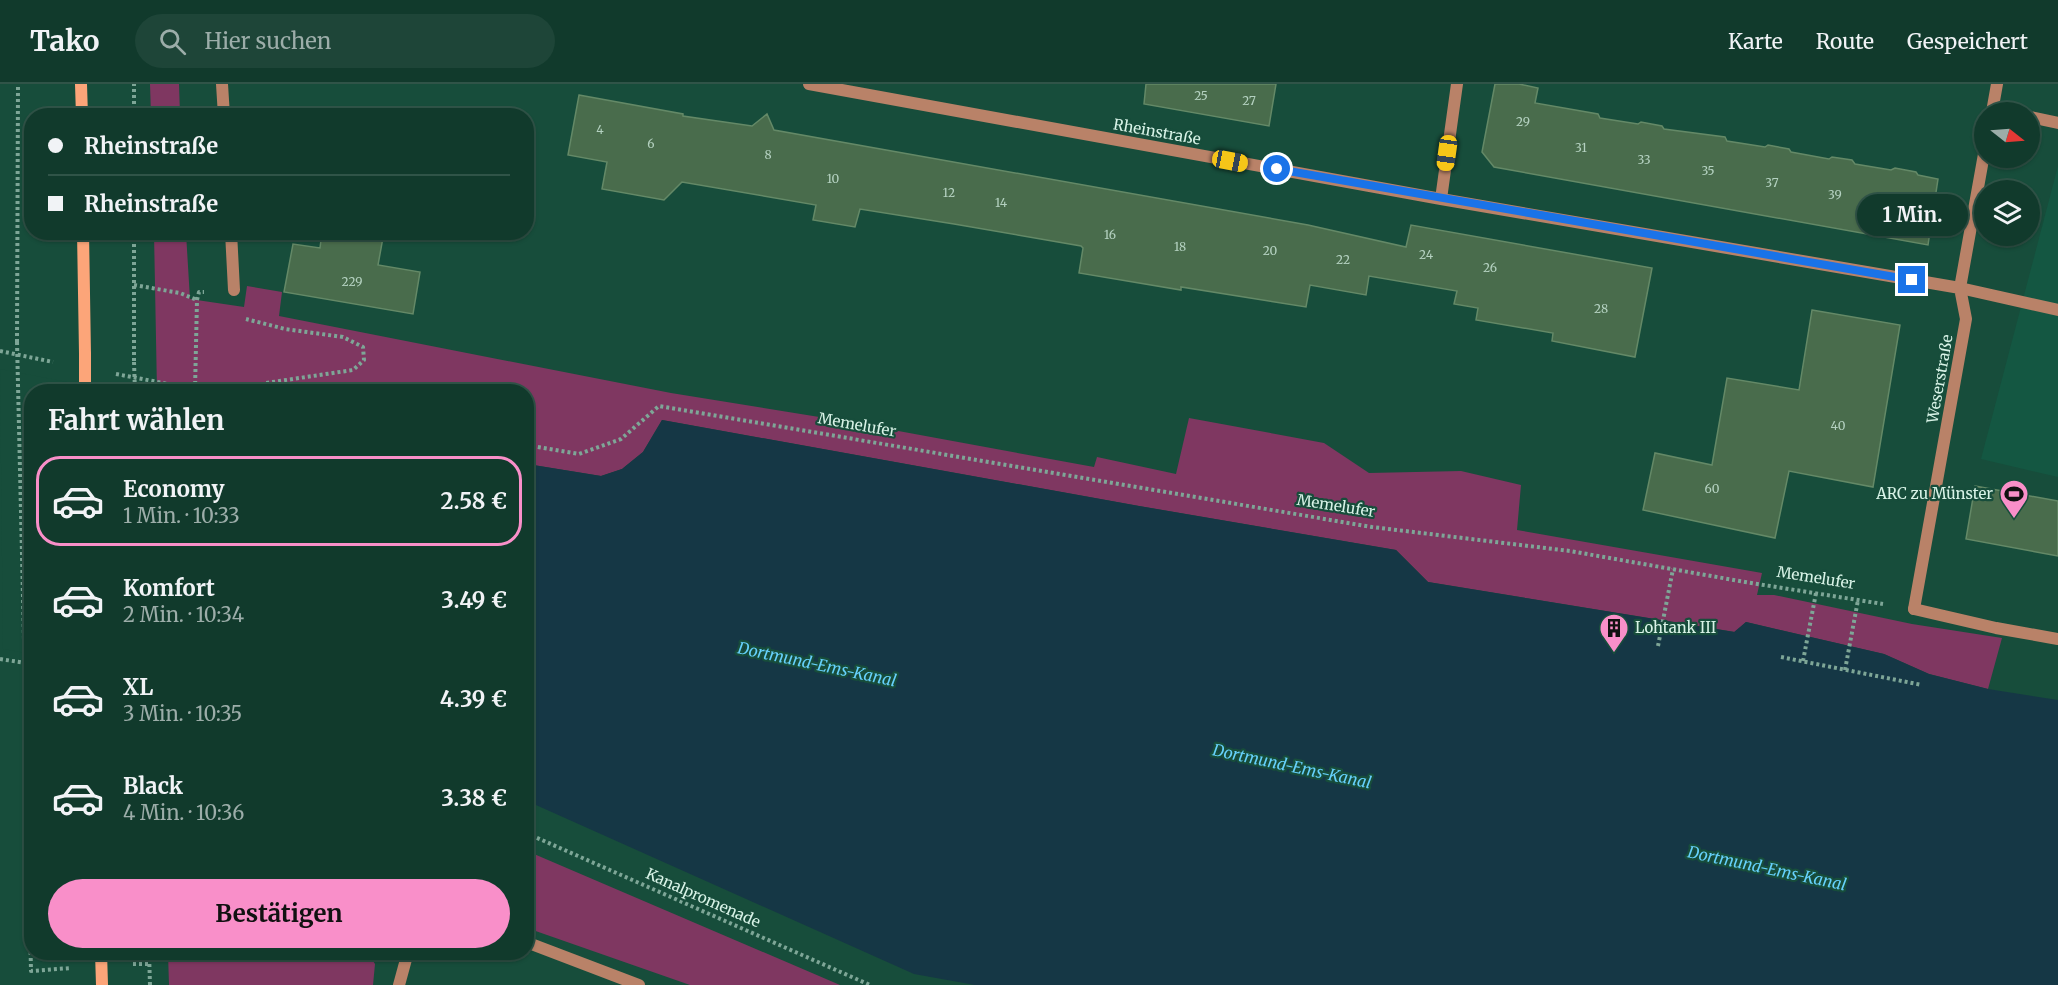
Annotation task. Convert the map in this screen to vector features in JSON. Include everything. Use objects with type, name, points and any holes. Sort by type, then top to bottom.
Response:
[{"type":"main road","points":[[81,84],[82,108]]},
{"type":"main road","points":[[83,240],[85,384]]},
{"type":"main road","points":[[101,960],[102,985]]},
{"type":"street","points":[[222,84],[224,108]]},
{"type":"street","name":"Rheinstraße","points":[[809,84],[1441,199],[1960,288],[2058,310]]},
{"type":"street","points":[[1441,199],[1457,84]]},
{"type":"street","points":[[1994,102],[1997,84]]},
{"type":"street","points":[[2040,119],[2058,123]]},
{"type":"street","name":"Weserstraße","points":[[1914,609],[1966,319],[1960,288],[1981,168]]},
{"type":"street","points":[[231,240],[234,290]]},
{"type":"street","points":[[1914,609],[2058,639]]},
{"type":"street","points":[[534,945],[639,985]]},
{"type":"street","points":[[399,985],[406,960]]},
{"type":"path","points":[[18,84],[17,342],[24,640]]},
{"type":"path","points":[[134,84],[134,108]]},
{"type":"path","points":[[134,240],[135,384]]},
{"type":"path","points":[[134,285],[180,292],[197,300]]},
{"type":"path","points":[[195,384],[199,292],[234,290],[240,317],[285,329],[343,337],[363,347],[364,360],[353,370],[264,384]]},
{"type":"path","name":"Memelufer","points":[[534,446],[579,454],[621,439],[658,406],[1372,528],[1570,551],[1914,609]]},
{"type":"path","points":[[1658,646],[1673,569]]},
{"type":"path","points":[[1803,662],[1816,593]]},
{"type":"path","points":[[1845,669],[1858,600]]},
{"type":"path","points":[[1781,657],[1922,685]]},
{"type":"path","points":[[0,659],[24,663]]},
{"type":"path","name":"Kanalpromenade","points":[[534,837],[870,985]]},
{"type":"path","points":[[31,960],[31,971]]},
{"type":"path","points":[[149,960],[150,985]]},
{"type":"shaded area","points":[[150,84],[179,84],[180,108],[151,108]]},
{"type":"shaded area","points":[[2058,166],[2058,477],[1981,459],[2037,246],[2040,246],[2040,234]]},
{"type":"shaded area","points":[[154,240],[186,240],[190,299],[244,307],[247,286],[282,292],[279,316],[671,393],[844,421],[1094,467],[1097,457],[1176,474],[1189,418],[1324,443],[1369,473],[1461,471],[1521,485],[1517,530],[1762,573],[1757,595],[1774,595],[1912,624],[2002,638],[1988,689],[1929,674],[1884,654],[1746,622],[1735,632],[1428,582],[1396,550],[662,420],[643,452],[622,469],[601,476],[534,465],[534,384],[157,384]]},
{"type":"shaded area","points":[[534,854],[840,985],[690,985],[534,930]]},
{"type":"shaded area","points":[[168,960],[372,960],[375,964],[373,985],[169,985]]},
{"type":"water","name":"Dortmund-Ems-Kanal","points":[[662,420],[1396,550],[1428,582],[1734,632],[1746,622],[1884,654],[1929,674],[1988,689],[2058,700],[2058,985],[975,985],[914,974],[534,804],[534,465],[601,476],[622,469],[643,452]]},
{"type":"pier","points":[[0,369],[77,384],[24,384],[24,653],[3,649]]},
{"type":"building","points":[[1146,84],[1276,84],[1269,126],[1144,104]]},
{"type":"building","points":[[1495,84],[1519,84],[1538,88],[1535,103],[1598,114],[1600,118],[1638,124],[1641,122],[1662,126],[1664,129],[1725,137],[1727,141],[1765,147],[1768,145],[1829,159],[1832,157],[1852,160],[1855,164],[1891,170],[1895,168],[1938,179],[1928,245],[1494,167],[1482,152]]},
{"type":"building","points":[[579,95],[683,114],[683,116],[752,126],[767,114],[774,130],[1308,225],[1406,247],[1411,225],[1652,268],[1635,357],[1552,341],[1553,333],[1476,320],[1478,308],[1454,304],[1457,291],[1369,276],[1366,295],[1310,285],[1306,307],[1079,273],[1083,248],[1081,246],[954,224],[860,209],[855,227],[813,220],[816,205],[682,182],[664,200],[602,189],[607,162],[568,155]]},
{"type":"building","points":[[321,240],[383,240],[378,265],[420,272],[413,314],[284,292],[293,244],[320,248]]},
{"type":"building","points":[[1812,310],[1900,325],[1873,487],[1789,471],[1775,538],[1643,510],[1655,453],[1712,465],[1727,378],[1799,390]]},
{"type":"building","name":"ARC zu Münster","points":[[1975,486],[2058,501],[2058,556],[1966,539]]},
{"type":"place","name":"ARC zu Münster","points":[[2014,520]]},
{"type":"place","name":"Lohtank III","points":[[1614,654]]},
{"type":"route","points":[[1277,169],[1912,280]]}]
